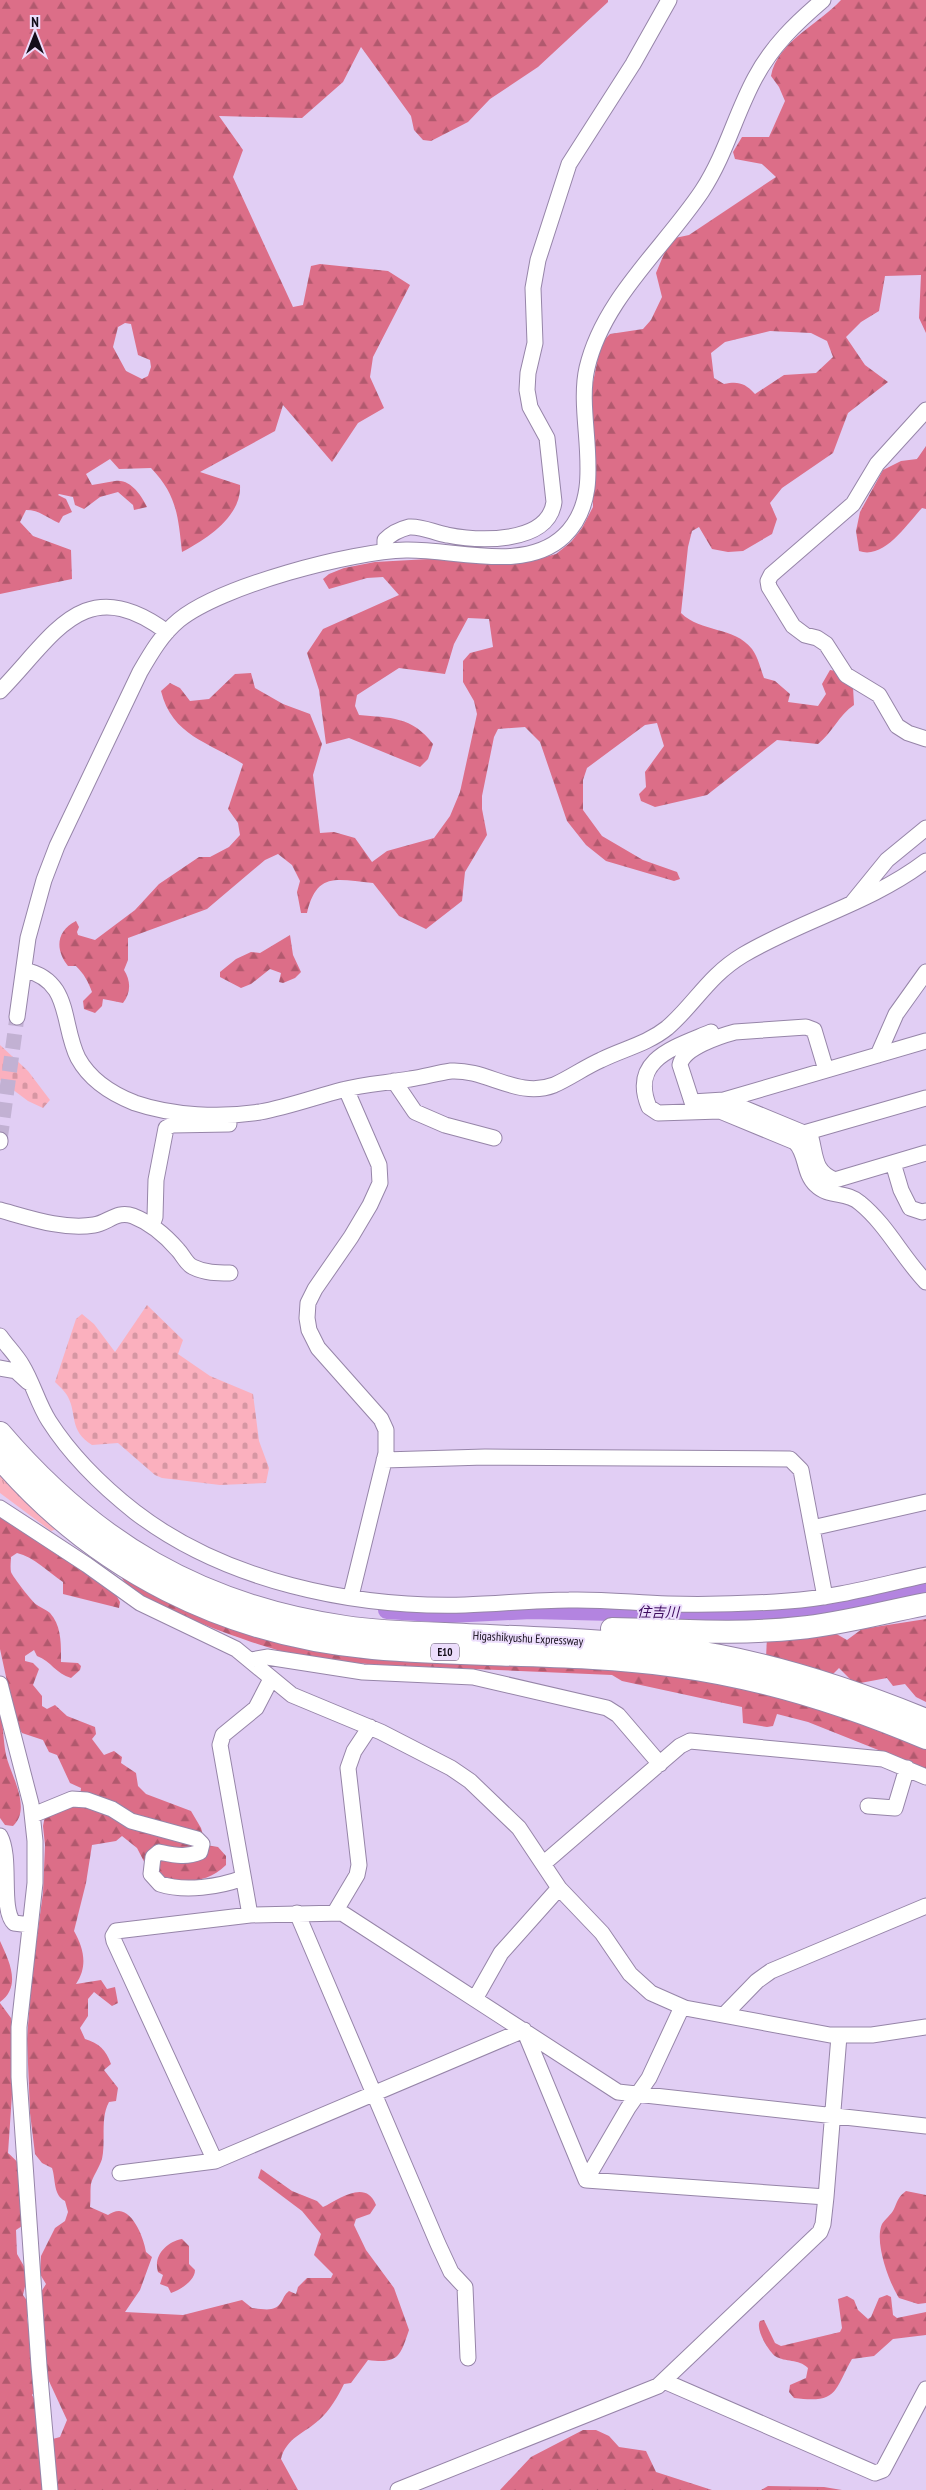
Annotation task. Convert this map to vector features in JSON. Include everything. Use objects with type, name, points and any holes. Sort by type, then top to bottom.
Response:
[{"type":"highway","name":"Higashikyushu Expressway","points":[[0,1432],[7,1458],[42,1504],[110,1558],[157,1587],[243,1623],[330,1643],[372,1648],[583,1657],[677,1666],[762,1681],[883,1719],[926,1738]]},
{"type":"highway","name":"Higashikyushu Expressway","points":[[7,1458],[57,1493],[93,1523],[144,1560],[194,1585],[246,1604],[295,1617],[345,1627],[396,1632],[590,1641],[677,1649],[757,1664],[836,1685],[926,1720]]},
{"type":"highway","points":[[396,1632],[562,1628],[706,1633],[755,1632],[801,1628],[926,1604]]},
{"type":"street","points":[[385,551],[384,542],[389,536],[409,527],[423,528],[454,536],[503,538],[535,529],[552,513],[554,502],[547,438],[530,407],[526,383],[536,343],[533,288],[538,260],[570,164],[633,64],[669,0]]},
{"type":"street","points":[[17,1017],[33,916],[57,846],[126,699],[150,654],[167,632],[189,613],[233,591],[329,563],[385,551],[426,550],[501,556],[528,556],[549,547],[570,530],[581,512],[587,490],[584,395],[586,374],[596,341],[620,298],[687,212],[712,175],[726,147],[752,84],[770,54],[789,30],[823,0]]},
{"type":"street","points":[[926,410],[877,464],[853,504],[771,575],[768,581],[769,587],[793,626],[800,632],[826,644],[846,675],[879,695],[897,726],[908,734],[926,739]]},
{"type":"street","points":[[0,692],[55,632],[82,611],[101,607],[127,609],[148,618],[167,632]]},
{"type":"street","points":[[850,904],[887,860],[926,828]]},
{"type":"street","points":[[24,970],[38,974],[54,988],[62,1001],[78,1058],[88,1072],[107,1089],[134,1102],[169,1111],[202,1114],[240,1114],[279,1108],[346,1089],[463,1071],[519,1087],[534,1089],[555,1084],[605,1058],[640,1045],[661,1032],[714,977],[744,955],[904,877],[926,861]]},
{"type":"street","points":[[878,1055],[896,1014],[926,972]]},
{"type":"street","points":[[826,1070],[812,1028],[736,1032],[725,1035],[687,1052],[681,1059],[680,1065],[692,1102],[724,1100],[926,1041]]},
{"type":"street","points":[[711,1032],[666,1053],[648,1068],[644,1075],[649,1107],[658,1113],[720,1111],[795,1142],[801,1150],[808,1176],[814,1184],[823,1192],[851,1196],[860,1202],[878,1220],[926,1282]]},
{"type":"street","points":[[394,1081],[415,1112],[445,1125],[494,1138]]},
{"type":"street","points":[[346,1089],[379,1165],[380,1184],[351,1237],[315,1289],[308,1303],[307,1318],[318,1348],[384,1423],[387,1437],[384,1460],[351,1596]]},
{"type":"street","points":[[804,1133],[926,1098]]},
{"type":"street","points":[[724,1100],[804,1133],[811,1138],[818,1169],[824,1176],[834,1180],[926,1154]]},
{"type":"street","points":[[152,1225],[155,1217],[155,1187],[166,1128],[170,1126],[229,1124],[239,1121],[240,1114]]},
{"type":"street","points":[[893,1163],[901,1190],[910,1208],[922,1212],[926,1211]]},
{"type":"street","points":[[0,1210],[47,1223],[82,1226],[101,1224],[119,1214],[125,1214],[152,1225],[177,1249],[191,1266],[214,1273],[230,1272]]},
{"type":"street","points":[[0,1336],[20,1362],[50,1422],[75,1456],[110,1491],[153,1524],[206,1555],[240,1570],[280,1582],[351,1596],[401,1602],[464,1605],[570,1600],[669,1604],[739,1604],[824,1597],[926,1575]]},
{"type":"street","points":[[0,1368],[19,1372],[34,1392]]},
{"type":"street","points":[[384,1460],[485,1457],[790,1459],[801,1470],[824,1597]]},
{"type":"street","points":[[812,1528],[926,1502]]},
{"type":"street","points":[[0,1508],[87,1565],[140,1603],[236,1649],[271,1679],[298,1698],[370,1727],[451,1768],[475,1785],[519,1828],[559,1888],[602,1933],[636,1982],[650,1993],[682,2007],[839,2036],[872,2036],[926,2027]]},
{"type":"street","points":[[251,1660],[267,1657],[363,1672],[473,1677],[607,1708],[618,1715],[660,1764]]},
{"type":"street","points":[[250,1915],[220,1745],[223,1735],[256,1708],[271,1679]]},
{"type":"street","points":[[0,1684],[33,1815],[36,1867],[20,2019],[19,2077],[50,2490]]},
{"type":"street","points":[[335,1912],[357,1875],[359,1865],[348,1768],[351,1757],[370,1727]]},
{"type":"street","points":[[543,1864],[684,1743],[697,1741],[883,1759],[926,1777]]},
{"type":"street","points":[[868,1806],[895,1808],[907,1768]]},
{"type":"street","points":[[33,1815],[72,1800],[87,1800],[103,1804],[131,1821],[197,1839],[202,1844],[200,1852],[195,1854],[183,1856],[159,1852],[153,1857],[151,1874],[160,1884],[205,1886],[229,1883],[243,1878]]},
{"type":"street","points":[[0,1836],[5,1846],[6,1856],[6,1912],[14,1923],[30,1925]]},
{"type":"street","points":[[475,1999],[501,1953],[559,1888]]},
{"type":"street","points":[[724,2015],[757,1982],[776,1968],[926,1906]]},
{"type":"street","points":[[216,2161],[114,1936],[120,1930],[250,1915],[335,1912],[348,1916],[524,2030],[610,2089],[636,2095],[926,2126]]},
{"type":"street","points":[[297,1913],[373,2095],[449,2269],[465,2287],[468,2358]]},
{"type":"street","points":[[586,2180],[636,2095],[649,2078],[682,2007]]},
{"type":"street","points":[[120,2173],[216,2161],[524,2030]]},
{"type":"street","points":[[524,2030],[586,2180]]},
{"type":"street","points":[[398,2490],[651,2390],[664,2381],[820,2232],[823,2224],[826,2197],[839,2036]]},
{"type":"street","points":[[586,2180],[826,2197]]},
{"type":"street","points":[[664,2381],[875,2473],[883,2470],[926,2389]]},
{"type":"green space","points":[[0,0],[608,0],[538,67],[490,99],[468,122],[431,141],[423,140],[414,130],[411,116],[361,47],[343,82],[302,118],[219,116],[243,150],[233,177],[293,307],[303,305],[311,266],[320,264],[388,271],[410,285],[373,357],[370,377],[384,408],[358,423],[332,462],[283,405],[275,431],[200,472],[240,485],[239,496],[235,507],[221,525],[202,540],[182,552],[175,507],[160,478],[151,468],[119,469],[110,459],[86,474],[92,485],[115,481],[126,482],[139,493],[147,507],[134,510],[133,505],[118,492],[100,497],[84,509],[75,505],[73,497],[59,494],[66,499],[72,512],[63,516],[59,523],[39,513],[26,510],[20,522],[33,536],[71,550],[72,579],[0,594]],"holes":[[[125,323],[131,324],[138,355],[150,360],[151,367],[148,376],[142,379],[126,371],[113,347],[118,327]]]},
{"type":"green space","points":[[841,0],[926,0],[926,333],[919,318],[921,275],[885,276],[879,311],[861,322],[846,337],[865,365],[888,382],[848,413],[833,453],[782,488],[770,503],[777,519],[772,534],[743,551],[728,552],[712,549],[699,527],[692,531],[688,547],[681,613],[698,624],[736,636],[745,642],[754,652],[764,678],[775,681],[790,694],[788,702],[818,706],[826,694],[822,684],[830,670],[836,671],[853,687],[854,705],[818,744],[777,740],[707,795],[655,807],[641,801],[639,794],[646,787],[645,772],[664,746],[657,723],[645,725],[587,768],[583,780],[583,810],[602,836],[643,860],[677,872],[680,879],[674,881],[606,861],[586,845],[567,821],[540,742],[525,727],[498,729],[494,737],[482,796],[482,809],[487,835],[465,872],[462,901],[426,929],[399,916],[373,883],[330,881],[316,890],[307,913],[301,913],[297,892],[300,881],[292,865],[278,854],[265,860],[207,909],[128,938],[128,960],[124,970],[128,978],[129,987],[126,999],[123,1003],[103,999],[102,1006],[95,1013],[84,1009],[83,1001],[92,992],[81,972],[76,966],[68,966],[61,954],[60,941],[64,930],[76,921],[79,927],[78,935],[95,940],[135,910],[159,884],[199,857],[210,857],[229,847],[240,835],[238,823],[228,809],[243,764],[193,736],[183,728],[166,706],[161,691],[170,683],[180,688],[190,701],[209,699],[235,674],[251,673],[255,688],[283,704],[310,714],[322,744],[313,775],[320,833],[334,832],[355,838],[372,862],[387,851],[434,838],[450,816],[460,792],[477,714],[474,701],[463,682],[463,661],[470,653],[493,647],[489,619],[468,618],[454,644],[445,674],[399,668],[357,695],[355,706],[359,715],[390,718],[409,723],[425,735],[433,744],[428,759],[420,767],[349,738],[326,744],[319,690],[307,653],[323,629],[399,595],[383,577],[367,578],[329,589],[323,579],[329,574],[344,568],[375,562],[429,559],[527,562],[556,554],[571,542],[582,528],[593,507],[591,392],[601,343],[610,334],[643,329],[651,320],[662,297],[656,273],[666,249],[675,238],[689,235],[776,177],[762,164],[735,159],[733,152],[742,137],[769,137],[785,101],[779,87],[771,76],[775,64],[781,53],[790,43]],"holes":[[[770,331],[811,333],[827,341],[833,357],[816,373],[784,375],[755,394],[748,387],[741,384],[724,384],[714,378],[711,353],[725,342]]]},
{"type":"green space","points":[[926,446],[926,509],[922,508],[886,546],[868,552],[859,551],[856,531],[860,512],[883,470],[901,461],[917,459]]},
{"type":"green space","points":[[290,935],[293,955],[301,972],[295,978],[283,983],[279,982],[281,973],[270,969],[251,984],[241,988],[220,977],[220,972],[236,959],[251,952],[260,953]]},
{"type":"green space","points":[[0,1045],[28,1071],[50,1100],[43,1108],[28,1101],[0,1080]]},
{"type":"green space","points":[[147,1305],[183,1340],[178,1354],[210,1376],[253,1394],[259,1441],[269,1468],[266,1483],[220,1485],[162,1478],[155,1475],[118,1443],[92,1445],[80,1434],[71,1403],[64,1391],[55,1382],[76,1319],[82,1314],[94,1324],[115,1352]]},
{"type":"green space","points":[[0,1475],[57,1529],[51,1531],[0,1493]]},
{"type":"green space","points":[[0,1514],[114,1591],[120,1602],[119,1608],[63,1594],[63,1582],[41,1565],[17,1553],[11,1557],[11,1572],[15,1579],[35,1603],[50,1613],[57,1624],[60,1636],[61,1662],[78,1663],[81,1666],[80,1670],[71,1678],[61,1674],[37,1656],[34,1650],[25,1656],[25,1661],[33,1663],[39,1669],[33,1685],[42,1696],[42,1706],[47,1709],[55,1705],[67,1716],[95,1727],[96,1734],[92,1739],[104,1755],[114,1751],[122,1757],[121,1763],[136,1773],[138,1786],[146,1794],[191,1811],[201,1828],[206,1845],[218,1847],[226,1856],[226,1865],[209,1877],[200,1880],[181,1881],[151,1875],[137,1848],[122,1836],[116,1841],[92,1845],[86,1883],[74,1931],[80,1944],[83,1958],[82,1971],[76,1984],[101,1980],[107,1989],[115,1987],[118,2003],[112,2006],[94,1992],[88,1999],[88,2016],[80,2028],[85,2039],[98,2045],[107,2055],[111,2064],[104,2070],[118,2088],[116,2101],[109,2102],[106,2108],[102,2159],[91,2184],[90,2207],[108,2215],[119,2211],[129,2216],[141,2234],[146,2252],[152,2257],[140,2290],[125,2312],[183,2315],[242,2300],[252,2308],[273,2309],[279,2305],[289,2291],[296,2294],[298,2287],[307,2278],[331,2278],[333,2274],[314,2255],[321,2234],[302,2211],[258,2178],[261,2169],[292,2191],[317,2201],[323,2207],[351,2193],[359,2192],[366,2193],[376,2205],[370,2214],[356,2219],[354,2225],[366,2250],[394,2288],[409,2330],[403,2347],[396,2357],[386,2361],[368,2360],[351,2383],[344,2384],[333,2404],[323,2416],[287,2446],[281,2459],[298,2490],[0,2490],[0,2003],[11,2018],[14,2065],[8,2153],[20,2167],[21,2174],[18,2184],[24,2192],[25,2224],[16,2230],[17,2254],[25,2268],[27,2278],[23,2295],[30,2305],[27,2318],[38,2387],[32,2395],[40,2409],[49,2440],[60,2437],[67,2420],[48,2379],[42,2337],[45,2331],[42,2326],[38,2297],[46,2284],[40,2274],[41,2256],[55,2228],[65,2221],[68,2212],[65,2201],[58,2195],[52,2168],[42,2163],[35,2154],[30,2113],[27,2039],[32,1973],[43,1893],[45,1845],[43,1826],[45,1816],[62,1806],[79,1806],[81,1788],[70,1783],[57,1755],[49,1752],[43,1740],[22,1733],[16,1723],[0,1649]]},
{"type":"green space","points":[[120,1573],[567,1664],[756,1684],[926,1747],[926,1769],[808,1722],[777,1714],[773,1726],[767,1727],[743,1723],[742,1707],[622,1681],[612,1675],[380,1665],[305,1657],[266,1647],[165,1608],[143,1596],[127,1584]]},
{"type":"green space","points":[[926,1619],[926,1702],[916,1697],[905,1684],[893,1686],[887,1678],[855,1684],[839,1668],[832,1675],[766,1658],[767,1637],[833,1632],[847,1640],[862,1629]]},
{"type":"green space","points":[[0,1704],[6,1755],[19,1792],[21,1810],[13,1826],[5,1825],[0,1818]]},
{"type":"green space","points":[[0,1941],[10,1965],[12,1981],[11,1989],[7,1996],[0,2002]]},
{"type":"green space","points":[[906,2191],[926,2195],[926,2303],[918,2304],[899,2298],[887,2272],[881,2251],[880,2232],[882,2224]]},
{"type":"green space","points":[[182,2239],[189,2246],[189,2264],[195,2270],[193,2278],[179,2290],[171,2293],[168,2287],[160,2284],[163,2275],[158,2272],[157,2261],[159,2255],[166,2247]]},
{"type":"green space","points":[[887,2295],[891,2297],[893,2315],[897,2318],[926,2312],[926,2335],[893,2339],[874,2356],[852,2359],[838,2387],[827,2396],[820,2399],[794,2398],[789,2392],[790,2385],[806,2378],[808,2368],[800,2363],[775,2356],[761,2334],[759,2329],[760,2321],[764,2320],[775,2343],[781,2346],[840,2332],[842,2328],[838,2299],[847,2296],[854,2300],[858,2310],[868,2319],[871,2317],[879,2298]]},
{"type":"green space","points":[[583,2430],[596,2430],[609,2436],[619,2447],[646,2451],[656,2472],[712,2490],[500,2490],[531,2457]]},
{"type":"green space","points":[[768,2486],[824,2487],[842,2490],[761,2490]]},
{"type":"waterway","name":"住吉川","points":[[387,1610],[449,1614],[531,1610],[737,1615],[785,1614],[837,1607],[926,1588]]},
{"type":"tunnel","points":[[0,1140],[17,1017]]}]
